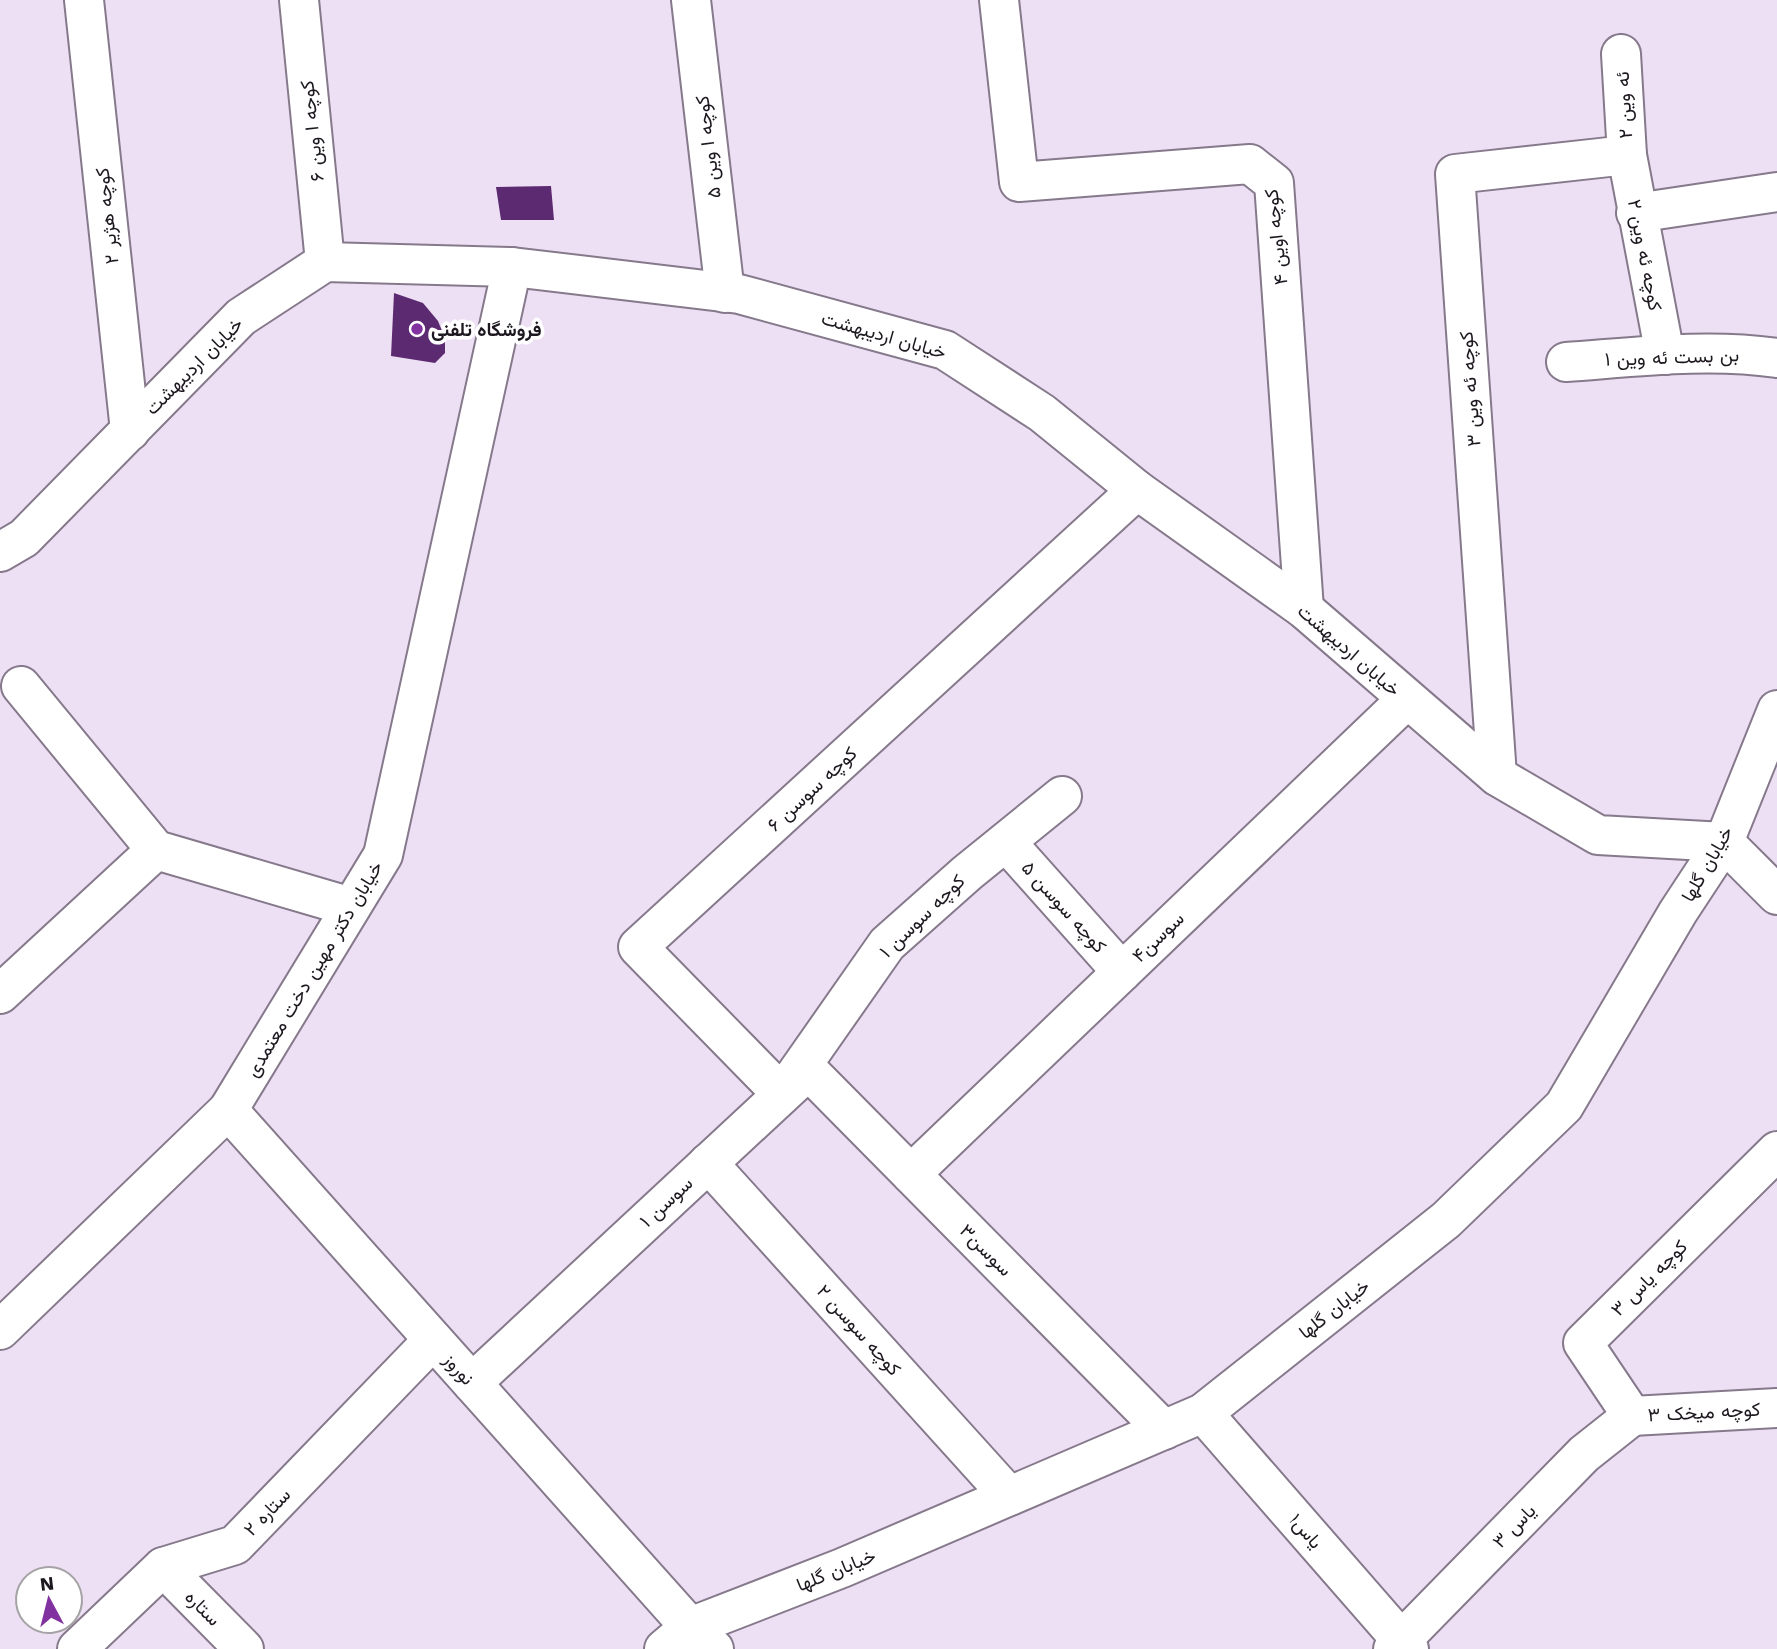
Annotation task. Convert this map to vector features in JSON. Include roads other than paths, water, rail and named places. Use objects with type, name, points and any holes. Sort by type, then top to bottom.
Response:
[{"type":"street","name":"کوچه هژیر ۲","points":[[84,0],[130,431]]},
{"type":"street","name":"کوچه ا وین ۶","points":[[299,0],[325,262]]},
{"type":"street","name":"کوچه ا وین ۵","points":[[691,0],[725,293]]},
{"type":"street","name":"کوچه اوین ۴","points":[[999,0],[1019,182],[1250,164],[1274,183],[1304,609]]},
{"type":"street","name":"ئه وین ۲","points":[[1621,54],[1627,155]]},
{"type":"street","name":"کوچه ئه وین ۲","points":[[1627,155],[1665,355]]},
{"type":"street","name":"کوچه ئه وین ۳","points":[[1497,776],[1455,174],[1627,155]]},
{"type":"street","points":[[1636,213],[1777,192]]},
{"type":"street","name":"خیابان اردیبهشت","points":[[0,552],[24,538],[241,317],[325,262],[512,267],[725,293],[945,350],[1042,413],[1137,490],[1304,609],[1497,776],[1598,835],[1724,842]]},
{"type":"street","name":"خیابان دکتر مهین دخت معتمدی","points":[[0,1330],[228,1110],[383,855],[512,267]]},
{"type":"street","name":"بن بست ئه وین ۱","points":[[1566,362],[1665,355],[1753,355],[1777,358]]},
{"type":"street","name":"کوچه سوسن ۶","points":[[795,1082],[638,947],[1137,490]]},
{"type":"street","points":[[20,686],[156,850],[351,907]]},
{"type":"street","name":"سوسن۴","points":[[911,1174],[1406,699]]},
{"type":"street","name":"خیابان گلها","points":[[689,1642],[1009,1496],[1203,1413],[1446,1220],[1564,1105],[1678,912],[1724,842],[1777,710]]},
{"type":"street","name":"کوچه سوسن ۱","points":[[795,1082],[887,944],[1062,796]]},
{"type":"street","name":"کوچه سوسن ۵","points":[[1006,842],[1122,972]]},
{"type":"street","points":[[1724,842],[1777,895]]},
{"type":"street","points":[[0,994],[156,850]]},
{"type":"street","name":"سوسن ۱","points":[[472,1383],[795,1082]]},
{"type":"street","name":"سوسن۳","points":[[795,1082],[911,1174],[1164,1430]]},
{"type":"street","name":"نوروز","points":[[228,1110],[472,1383],[689,1642]]},
{"type":"street","name":"کوچه یاس ۳","points":[[1632,1416],[1583,1343],[1777,1151]]},
{"type":"street","name":"کوچه سوسن ۲","points":[[708,1163],[1009,1496]]},
{"type":"street","name":"ستاره ۲","points":[[77,1649],[163,1567],[235,1545],[433,1340]]},
{"type":"street","name":"کوچه میخک ۳","points":[[1632,1416],[1777,1408]]},
{"type":"street","name":"یاس۱","points":[[1203,1413],[1401,1646]]},
{"type":"street","name":"یاس ۳","points":[[1401,1646],[1584,1454],[1632,1416]]},
{"type":"street","name":"ستاره","points":[[163,1567],[244,1649]]},
{"type":"place","name":"فروشگاه تلفنی","points":[[417,329]]}]
